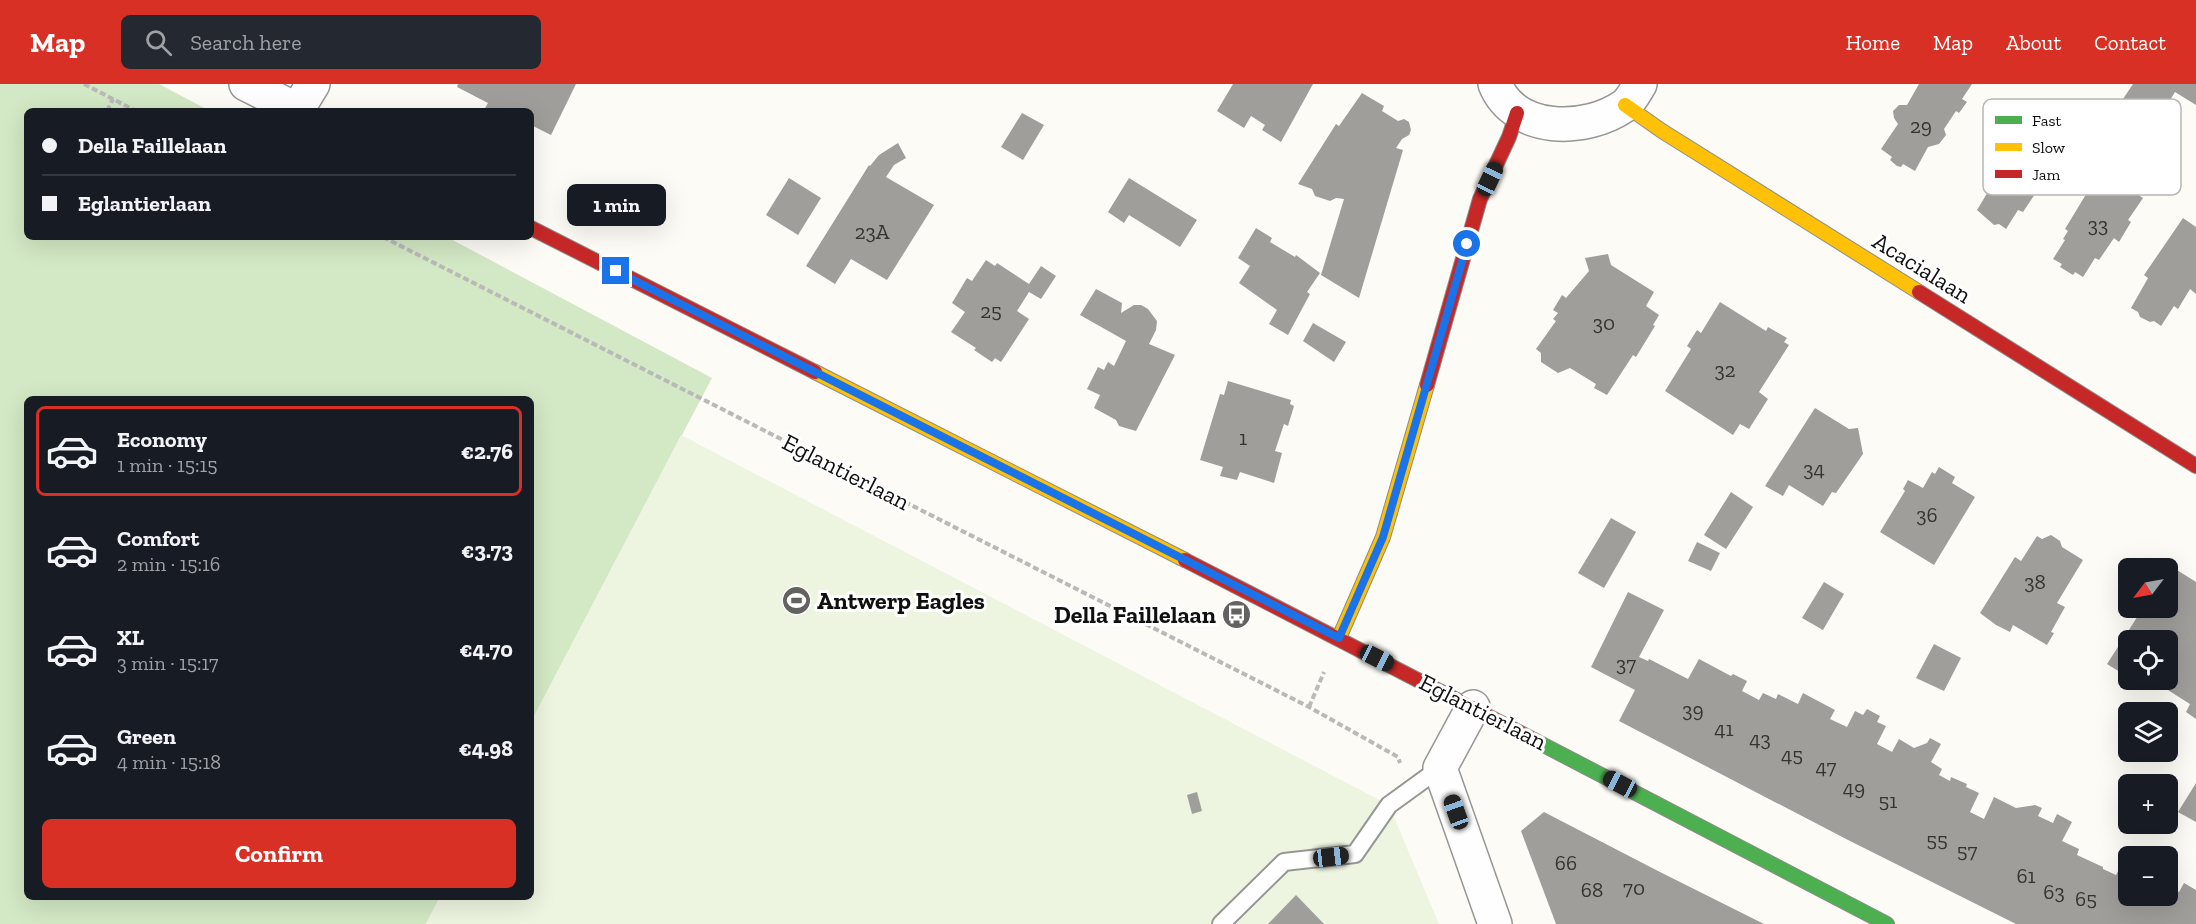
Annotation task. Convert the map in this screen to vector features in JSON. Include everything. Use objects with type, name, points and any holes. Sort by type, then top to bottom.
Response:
[{"type":"street","points":[[246,84],[303,102]]},
{"type":"street","points":[[1495,84],[1498,92],[1517,113],[1541,122],[1570,124],[1600,118],[1633,95]]},
{"type":"street","name":"Acacialaan","points":[[1633,95],[1672,137],[2196,466]]},
{"type":"street","points":[[1339,638],[1383,537],[1480,200],[1509,137],[1517,113]]},
{"type":"street","name":"Eglantierlaan","points":[[534,230],[1339,638],[1887,924]]},
{"type":"street","points":[[1473,707],[1440,768],[1495,924]]},
{"type":"lane","points":[[1221,924],[1284,862],[1355,854],[1389,805],[1440,768]]},
{"type":"path","points":[[84,84],[130,108]]},
{"type":"path","points":[[108,108],[113,99]]},
{"type":"path","name":"Eglantierlaan","points":[[389,240],[1309,707]]},
{"type":"green space","points":[[0,84],[159,84],[204,108],[24,108],[24,240],[453,240],[712,378],[534,716],[534,396],[24,396],[24,900],[438,900],[426,924],[0,924]]},
{"type":"green space","name":"Antwerp Eagles","points":[[681,435],[1389,805],[1439,924],[426,924],[438,900],[534,900],[534,716]]},
{"type":"building","points":[[458,84],[576,84],[551,135],[534,126],[534,108],[485,108],[488,103],[457,87]]},
{"type":"building","points":[[1233,84],[1313,84],[1281,142],[1262,130],[1265,125],[1251,116],[1244,128],[1217,111]]},
{"type":"building","points":[[1919,84],[1972,84],[1962,99],[1967,102],[1959,113],[1956,111],[1944,129],[1946,135],[1939,144],[1928,147],[1915,171],[1903,164],[1901,167],[1897,166],[1890,160],[1892,157],[1881,149],[1898,124],[1893,111],[1899,105],[1907,105]]},
{"type":"building","points":[[2133,84],[2196,84],[2196,105],[2175,92],[2171,99],[2123,99]]},
{"type":"building","points":[[1362,93],[1384,106],[1382,111],[1398,121],[1404,119],[1409,122],[1411,130],[1396,148],[1403,150],[1359,298],[1321,275],[1344,199],[1336,198],[1330,201],[1315,196],[1312,189],[1298,184],[1336,124],[1339,126]]},
{"type":"building","points":[[1022,113],[1044,125],[1023,160],[1001,147]]},
{"type":"building","points":[[898,143],[906,158],[894,165],[886,177],[934,205],[887,280],[851,259],[835,284],[806,266],[869,165],[879,155]]},
{"type":"building","points":[[789,178],[821,198],[798,235],[766,215]]},
{"type":"building","points":[[1129,178],[1197,220],[1180,247],[1129,215],[1124,223],[1108,212]]},
{"type":"building","points":[[1986,195],[2034,195],[2023,212],[2018,210],[2006,229],[1999,224],[1994,225],[1977,210]]},
{"type":"building","points":[[2086,195],[2138,195],[2143,198],[2128,220],[2131,222],[2119,242],[2114,238],[2099,260],[2095,258],[2083,277],[2075,272],[2073,275],[2060,267],[2062,264],[2053,259],[2065,240],[2063,239],[2068,231],[2065,229]]},
{"type":"building","points":[[2183,218],[2196,227],[2196,294],[2190,289],[2178,309],[2174,306],[2161,326],[2154,321],[2150,322],[2140,317],[2138,312],[2131,308],[2148,278],[2144,275]]},
{"type":"building","points":[[1256,228],[1272,238],[1270,242],[1295,257],[1296,255],[1320,273],[1307,292],[1310,294],[1288,335],[1269,324],[1277,310],[1239,283],[1250,266],[1238,258]]},
{"type":"building","points":[[1608,254],[1611,265],[1654,292],[1646,306],[1659,315],[1636,357],[1633,355],[1607,395],[1594,388],[1596,384],[1570,368],[1558,373],[1541,362],[1541,353],[1536,349],[1556,321],[1553,319],[1558,313],[1553,310],[1562,295],[1566,298],[1589,271],[1585,258]]},
{"type":"building","points":[[986,260],[995,266],[997,263],[1029,284],[1041,266],[1056,276],[1041,299],[1029,292],[1017,311],[1029,319],[1001,362],[995,358],[992,362],[974,350],[976,348],[951,332],[965,312],[952,303],[967,278],[972,281]]},
{"type":"building","points":[[1096,289],[1122,303],[1121,313],[1134,305],[1141,305],[1148,309],[1157,321],[1156,330],[1149,344],[1175,355],[1136,431],[1119,426],[1116,420],[1094,408],[1100,395],[1087,389],[1098,367],[1104,370],[1108,362],[1114,366],[1126,341],[1080,315]]},
{"type":"building","points":[[1720,302],[1766,331],[1768,327],[1787,338],[1784,342],[1789,345],[1759,392],[1768,399],[1749,429],[1740,424],[1733,435],[1665,391],[1691,349],[1687,346],[1697,330],[1701,333]]},
{"type":"building","points":[[1313,323],[1346,342],[1334,362],[1303,341]]},
{"type":"building","points":[[1228,381],[1291,400],[1290,404],[1294,406],[1288,426],[1284,424],[1275,451],[1282,453],[1274,483],[1240,472],[1237,480],[1220,476],[1223,467],[1200,460],[1220,394],[1224,395]]},
{"type":"building","points":[[1815,408],[1849,429],[1858,428],[1863,454],[1836,493],[1832,492],[1823,506],[1789,485],[1783,496],[1765,486]]},
{"type":"building","points":[[1939,467],[1955,477],[1952,483],[1975,497],[1934,565],[1880,532],[1905,491],[1903,489],[1908,480],[1923,488],[1932,472],[1935,474]]},
{"type":"building","points":[[1731,492],[1753,507],[1726,549],[1704,535]]},
{"type":"building","points":[[1611,518],[1636,532],[1604,588],[1578,573]]},
{"type":"building","points":[[2051,535],[2060,541],[2062,547],[2083,560],[2057,603],[2065,607],[2051,632],[2054,633],[2047,645],[2013,625],[2010,632],[1980,613],[2015,557],[2021,561],[2037,536],[2042,539]]},
{"type":"building","points":[[1697,542],[1720,553],[1711,571],[1688,561]]},
{"type":"building","points":[[2178,571],[2196,582],[2196,719],[2186,712],[2190,704],[2168,690],[2178,690],[2178,630],[2129,630],[2137,618],[2178,618]]},
{"type":"building","points":[[1824,582],[1844,594],[1823,630],[1802,618]]},
{"type":"building","points":[[1628,592],[1664,610],[1639,657],[1648,661],[1649,659],[1688,679],[1699,659],[1731,676],[1733,674],[1747,681],[1742,691],[1759,700],[1763,693],[1776,699],[1778,694],[1798,704],[1803,693],[1835,710],[1830,719],[1847,727],[1855,711],[1863,715],[1867,709],[1880,716],[1877,722],[1886,726],[1877,744],[1892,752],[1899,739],[1914,748],[1927,743],[1930,738],[1941,744],[1931,762],[1942,769],[1939,775],[1950,781],[1951,777],[1967,784],[1966,787],[1979,793],[1970,812],[1984,819],[1994,797],[2016,808],[2035,805],[2042,808],[2038,816],[2053,823],[2057,814],[2072,822],[2062,841],[2079,849],[2077,855],[2116,875],[2118,871],[2118,906],[2178,906],[2178,891],[2184,883],[2196,890],[2196,924],[2016,924],[1619,721],[1635,690],[1591,667]]},
{"type":"building","points":[[1934,644],[1961,658],[1944,691],[1916,678]]},
{"type":"building","points":[[2118,647],[2118,671],[2107,664]]},
{"type":"building","points":[[2196,783],[2196,822],[2178,812]]},
{"type":"building","points":[[1197,792],[1202,811],[1192,814],[1187,795]]},
{"type":"building","points":[[1544,812],[1764,924],[1556,924],[1521,831]]},
{"type":"building","points":[[1296,895],[1324,924],[1268,924]]},
{"type":"traffic: fast","points":[[1534,740],[1887,924]]},
{"type":"traffic: slow","points":[[1625,105],[1662,131],[1919,292]]},
{"type":"traffic: slow","points":[[815,372],[1185,560]]},
{"type":"traffic: slow","points":[[1339,638],[1383,537],[1427,385]]},
{"type":"traffic: jam","points":[[1427,385],[1480,199],[1509,137],[1517,113]]},
{"type":"traffic: jam","points":[[534,230],[815,372]]},
{"type":"traffic: jam","points":[[1919,292],[2196,466]]},
{"type":"traffic: jam","points":[[1185,560],[1534,740]]},
{"type":"place","name":"Antwerp Eagles","points":[[796,601]]},
{"type":"place","name":"Della Faillelaan","points":[[1237,615]]},
{"type":"route","points":[[616,271],[1339,638],[1383,537],[1467,244]]}]
